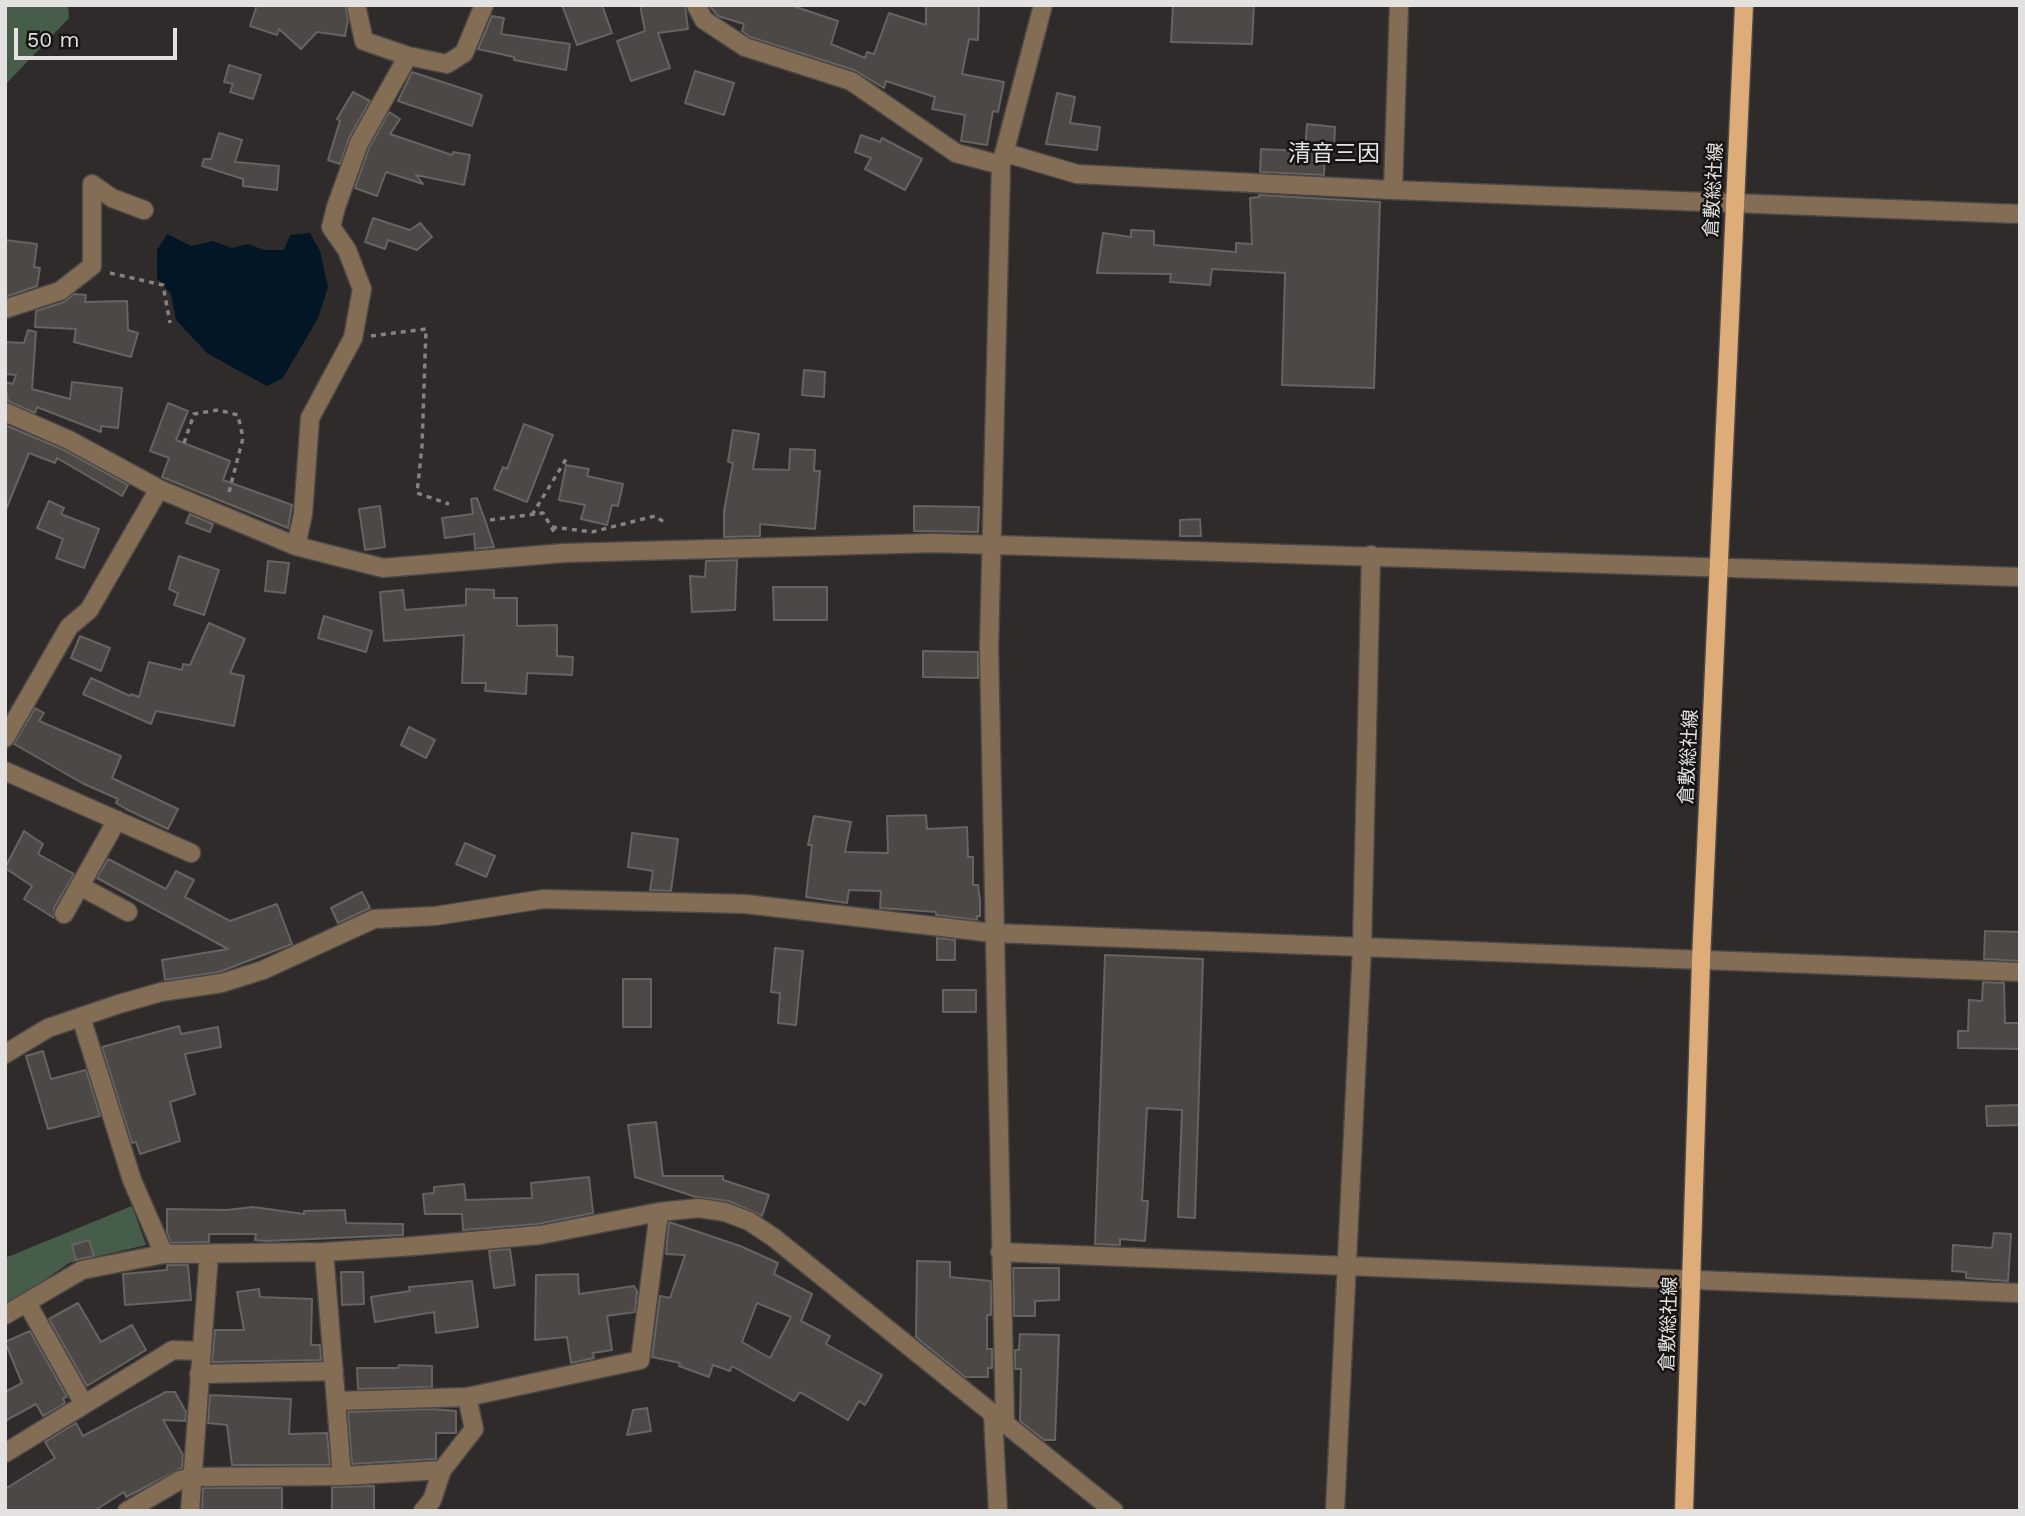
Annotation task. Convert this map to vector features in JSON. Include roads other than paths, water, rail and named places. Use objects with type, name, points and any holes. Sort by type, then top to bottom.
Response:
[{"type":"main road","name":"倉敷総社線","points":[[1684,1511],[1701,960],[1744,5]]},
{"type":"street","points":[[356,5],[364,41],[408,56],[447,64],[464,54],[484,5]]},
{"type":"street","points":[[696,5],[704,20],[746,47],[851,81],[956,153],[1003,159],[1077,174],[1393,190],[2020,214]]},
{"type":"street","points":[[998,1511],[1000,1252],[989,648],[1003,159],[1043,5]]},
{"type":"street","points":[[1393,190],[1399,5]]},
{"type":"street","points":[[296,546],[303,514],[310,418],[353,338],[362,289],[347,250],[331,227],[359,143],[408,56]]},
{"type":"street","points":[[5,309],[60,291],[92,267],[92,184],[111,198],[144,210]]},
{"type":"street","points":[[5,412],[69,440],[159,489],[296,546],[383,568],[564,553],[934,543],[2020,578]]},
{"type":"street","points":[[5,738],[69,626],[89,610],[159,489]]},
{"type":"street","points":[[1335,1511],[1362,947],[1371,555]]},
{"type":"street","points":[[5,771],[191,853]]},
{"type":"street","points":[[64,914],[117,820]]},
{"type":"street","points":[[80,886],[128,912]]},
{"type":"street","points":[[5,1054],[48,1028],[81,1017],[161,992],[222,983],[263,970],[374,919],[435,916],[544,899],[746,904],[993,933],[2020,972]]},
{"type":"street","points":[[81,1017],[132,1180],[164,1254]]},
{"type":"street","points":[[5,1315],[82,1270],[164,1254],[324,1252],[540,1234],[659,1212],[699,1208],[725,1212],[749,1221],[773,1237],[1114,1511]]},
{"type":"street","points":[[337,1401],[467,1397],[640,1360],[659,1212]]},
{"type":"street","points":[[324,1252],[342,1476]]},
{"type":"street","points":[[1000,1252],[2020,1293]]},
{"type":"street","points":[[190,1511],[209,1254]]},
{"type":"street","points":[[27,1303],[84,1404]]},
{"type":"street","points":[[5,1453],[173,1350],[200,1352]]},
{"type":"street","points":[[199,1374],[334,1371]]},
{"type":"street","points":[[423,1511],[432,1500],[442,1470],[474,1429],[467,1397]]},
{"type":"street","points":[[127,1511],[180,1480],[193,1477],[342,1476],[442,1470]]},
{"type":"water","points":[[310,233],[320,251],[328,287],[318,318],[283,378],[267,386],[241,372],[207,353],[176,320],[171,294],[157,278],[157,250],[167,234],[191,246],[213,241],[232,248],[248,244],[264,250],[284,250],[290,235]]},
{"type":"district","name":"清音三因","points":[[1334,154]]}]
